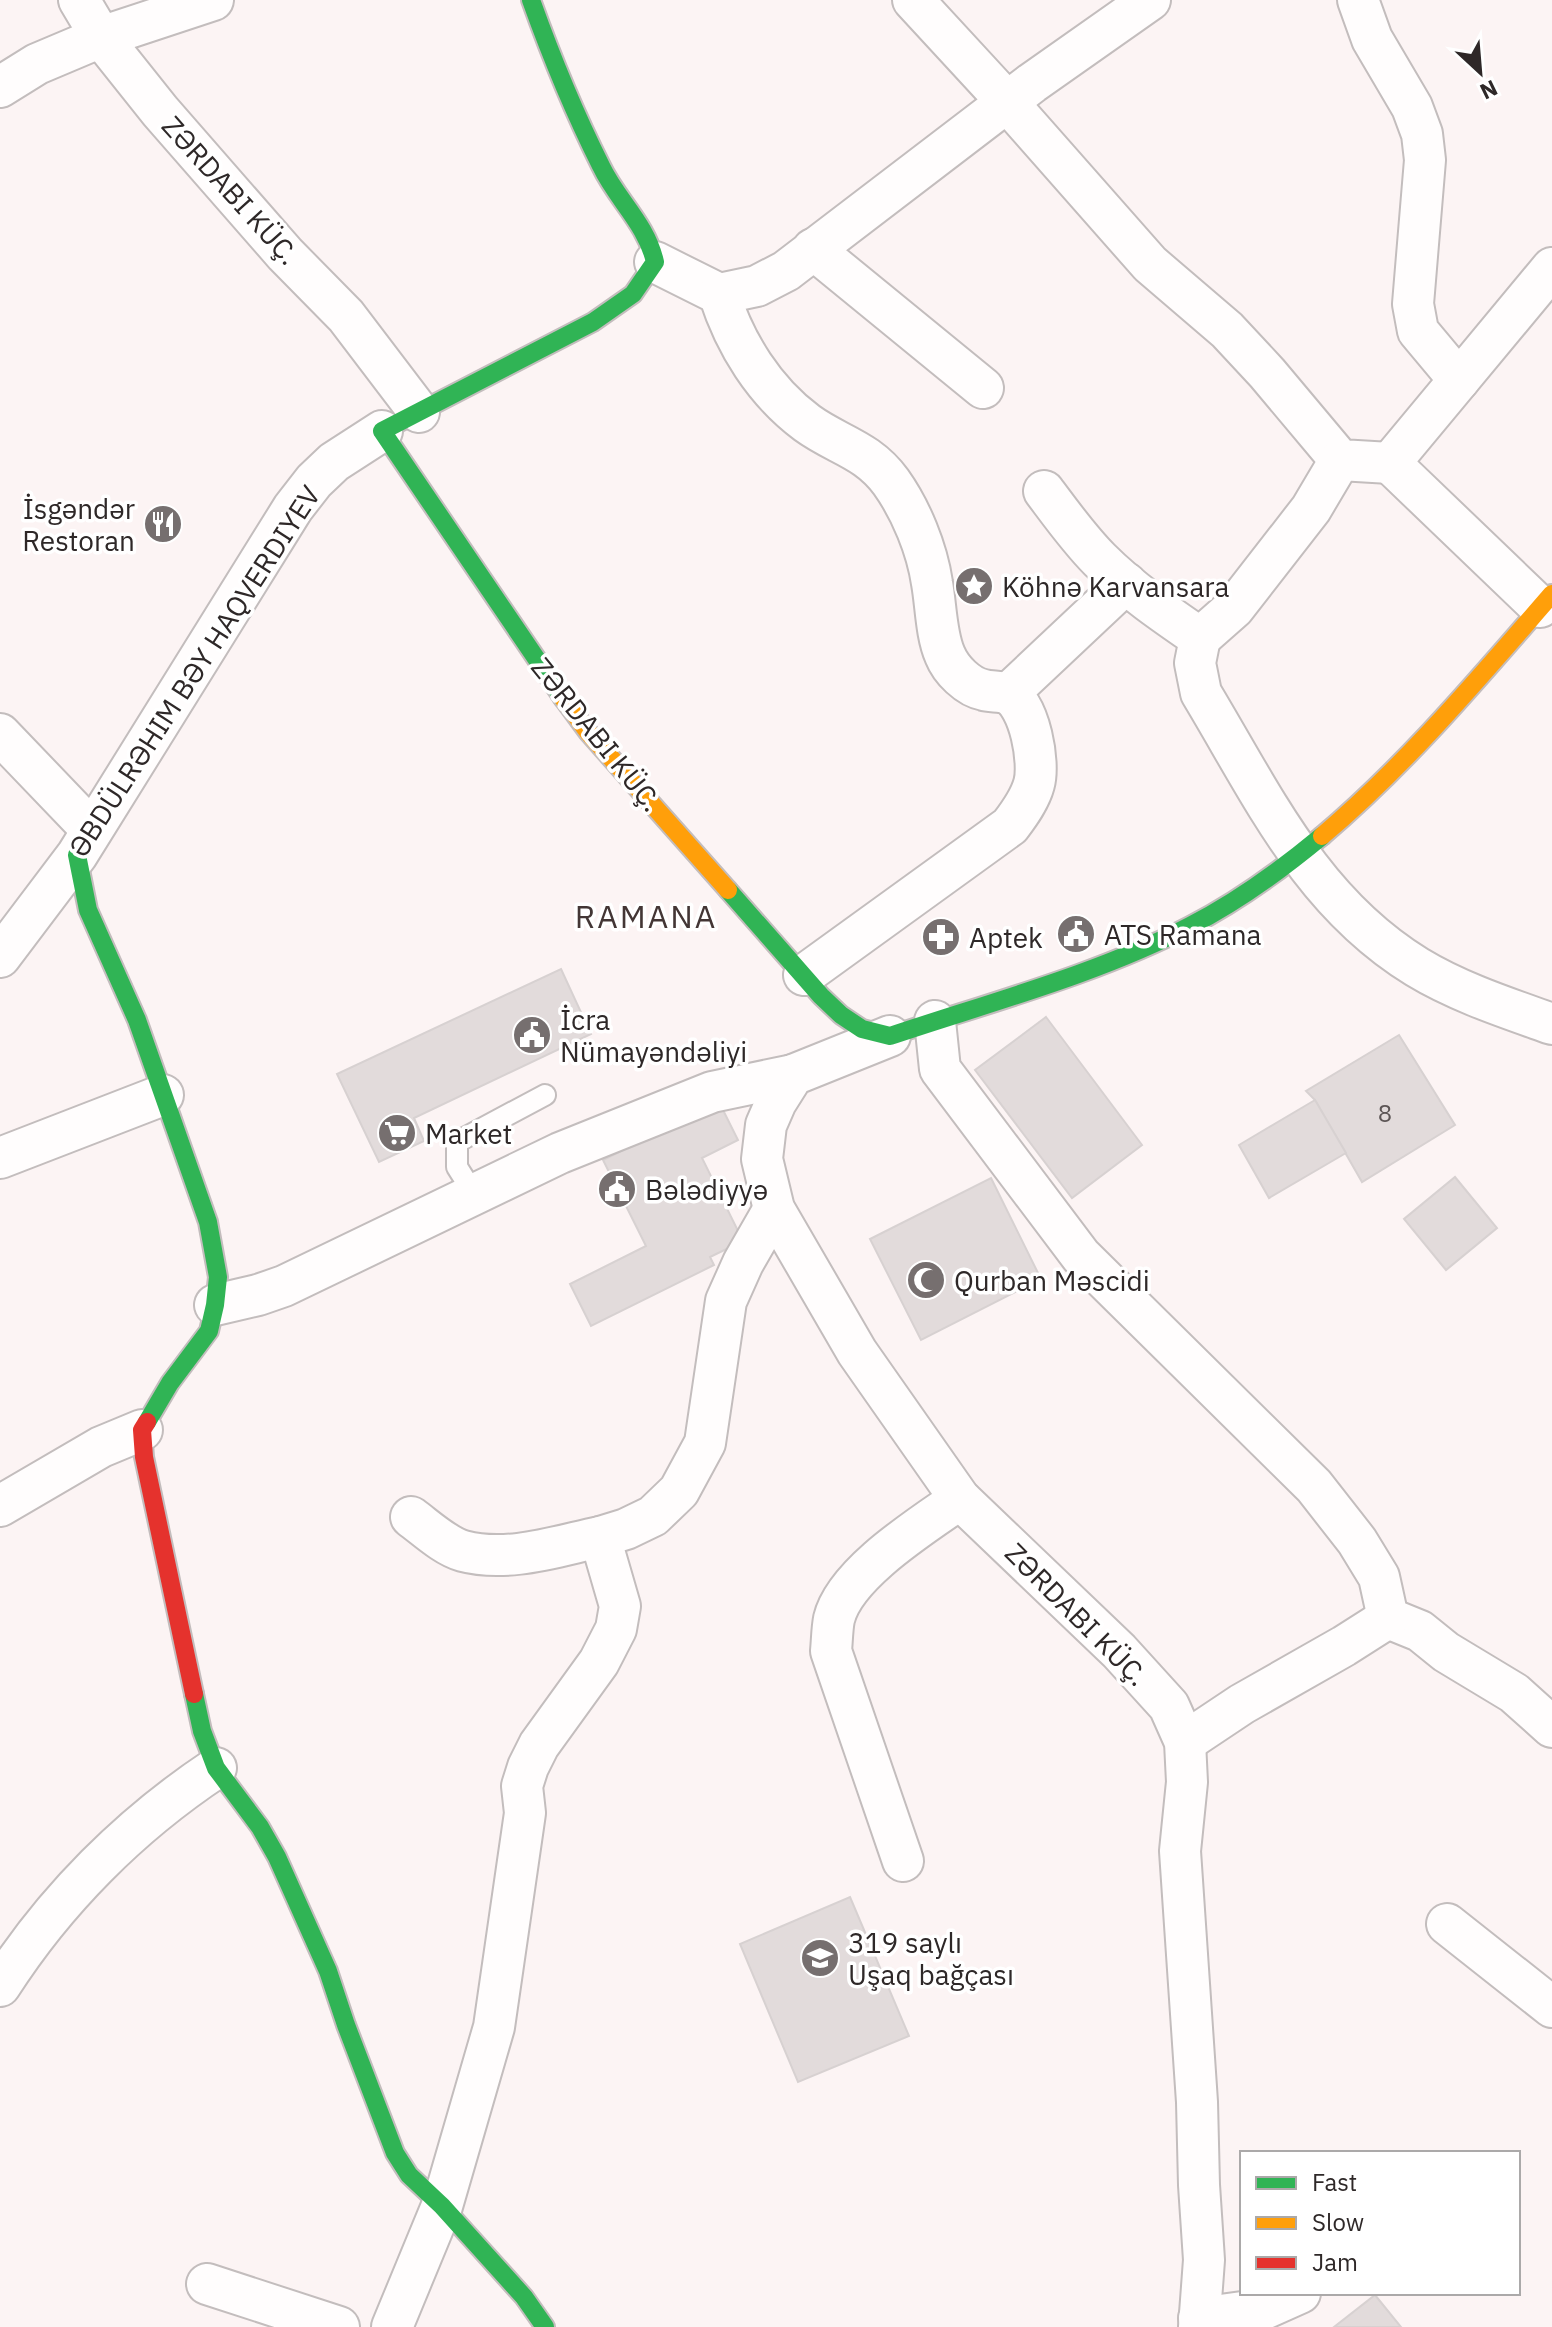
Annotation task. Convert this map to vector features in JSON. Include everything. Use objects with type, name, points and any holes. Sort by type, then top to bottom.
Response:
[{"type":"street","name":"ZƏRDABI KÜÇ.","points":[[79,0],[101,37],[160,111],[264,230],[346,316],[419,412]]},
{"type":"street","points":[[0,87],[37,64],[101,37],[213,0]]},
{"type":"street","points":[[531,0],[553,61],[602,169],[651,244],[655,262],[719,294],[757,286],[786,271],[1058,64],[1150,0]]},
{"type":"street","points":[[215,1305],[284,1286],[560,1153],[712,1092],[793,1075],[890,1036],[1076,974],[1203,919],[1299,856],[1361,802],[1425,737],[1546,600],[1390,463],[1340,460],[1227,330],[1150,264],[913,0]]},
{"type":"street","points":[[1358,0],[1372,39],[1412,107],[1422,134],[1425,160],[1413,304],[1418,331],[1459,380]]},
{"type":"street","points":[[813,249],[983,388]]},
{"type":"street","name":"ƏBDÜLRƏHIM BƏY HAQVERDIYEV","points":[[0,957],[85,843],[293,508],[314,481],[334,462],[382,431],[593,322],[633,294],[655,262]]},
{"type":"street","points":[[1390,463],[1552,268]]},
{"type":"street","points":[[719,294],[728,324],[747,358],[781,400],[808,424],[864,454],[891,482],[920,534],[932,580],[945,655],[961,678],[979,690],[1008,694],[1020,706],[1037,759],[1034,784],[1023,809],[1010,826],[804,975]]},
{"type":"street","name":"ZƏRDABI KÜÇ.","points":[[382,431],[588,732],[821,996],[862,1029],[890,1036]]},
{"type":"street","points":[[1340,460],[1302,522],[1234,608],[1200,638],[1195,663],[1201,693],[1299,856],[1319,883],[1362,927],[1419,968],[1481,997],[1552,1024]]},
{"type":"street","points":[[1044,491],[1101,561],[1200,638]]},
{"type":"street","points":[[1008,694],[1126,583]]},
{"type":"street","points":[[0,734],[85,843],[88,910],[137,1020],[208,1222],[218,1277],[209,1331],[170,1383],[142,1430],[144,1457],[202,1731],[216,1768],[260,1827],[277,1857],[328,1971],[395,2153],[409,2175],[442,2206],[524,2297],[545,2327]]},
{"type":"street","points":[[935,1021],[940,1069],[1081,1256],[1314,1486],[1357,1541],[1379,1577],[1388,1618]]},
{"type":"street","name":"ZƏRDABI KÜÇ.","points":[[793,1075],[766,1125],[762,1159],[774,1209],[857,1352],[960,1499],[1119,1651],[1169,1706],[1185,1742],[1187,1782],[1180,1851],[1204,2260],[1199,2322]]},
{"type":"street","points":[[0,1158],[163,1095]]},
{"type":"street","points":[[411,1517],[462,1551],[498,1555],[536,1551],[600,1537],[653,1516],[679,1491],[705,1443],[726,1301],[743,1263],[774,1209]]},
{"type":"street","points":[[0,1506],[101,1447],[142,1430]]},
{"type":"street","points":[[903,1861],[831,1651],[834,1618],[846,1593],[891,1547],[960,1499]]},
{"type":"street","points":[[392,2327],[442,2206],[494,2027],[525,1813],[522,1786],[528,1767],[539,1745],[599,1662],[616,1629],[620,1606],[600,1537]]},
{"type":"street","points":[[1388,1618],[1420,1631],[1446,1652],[1514,1693],[1552,1727]]},
{"type":"street","points":[[1185,1742],[1242,1704],[1388,1618]]},
{"type":"street","points":[[0,1986],[53,1912],[86,1877],[175,1795],[216,1768]]},
{"type":"street","points":[[1447,1924],[1552,2007]]},
{"type":"street","points":[[207,2284],[339,2327]]},
{"type":"street","points":[[1199,2322],[1264,2309],[1296,2295]]},
{"type":"lane","points":[[474,1194],[457,1167],[457,1142],[545,1095]]},
{"type":"building","points":[[561,969],[591,1034],[414,1118],[424,1141],[379,1162],[337,1074]]},
{"type":"building","points":[[1046,1017],[1142,1145],[1072,1198],[975,1070]]},
{"type":"building","points":[[1399,1035],[1455,1125],[1362,1182],[1315,1100],[1306,1091]]},
{"type":"building","points":[[1315,1100],[1346,1153],[1269,1198],[1239,1145]]},
{"type":"building","points":[[719,1102],[738,1140],[702,1158],[743,1241],[710,1257],[714,1265],[591,1326],[570,1284],[646,1246],[603,1160]]},
{"type":"building","points":[[1455,1177],[1497,1228],[1446,1270],[1404,1219]]},
{"type":"building","points":[[991,1178],[1041,1279],[921,1340],[870,1239]]},
{"type":"building","points":[[850,1897],[909,2036],[798,2082],[740,1944]]},
{"type":"building","points":[[1375,2295],[1401,2327],[1334,2327]]},
{"type":"traffic: fast","points":[[531,0],[591,146],[645,235],[655,262],[633,294],[593,322],[382,431],[563,698]]},
{"type":"traffic: fast","points":[[728,890],[841,1015],[862,1029],[890,1036],[1042,987],[1155,943],[1242,896],[1322,836]]},
{"type":"traffic: fast","points":[[77,855],[88,910],[137,1020],[208,1222],[218,1277],[209,1331],[170,1383],[147,1422]]},
{"type":"traffic: fast","points":[[194,1694],[202,1731],[216,1768],[260,1827],[277,1857],[328,1971],[395,2153],[409,2175],[442,2206],[524,2297],[545,2327]]},
{"type":"traffic: slow","points":[[1322,836],[1413,750],[1552,594]]},
{"type":"traffic: slow","points":[[563,698],[588,732],[728,890]]},
{"type":"traffic: jam","points":[[147,1422],[142,1430],[144,1457],[194,1694]]},
{"type":"place","name":"İsgəndər Restoran","points":[[163,524]]},
{"type":"place","name":"Köhnə Karvansara","points":[[974,586]]},
{"type":"place","name":"ATS Ramana","points":[[1076,934]]},
{"type":"place","name":"Aptek","points":[[941,937]]},
{"type":"place","name":"İcra Nümayəndəliyi","points":[[532,1035]]},
{"type":"place","name":"Market","points":[[397,1133]]},
{"type":"place","name":"Bələdiyyə","points":[[617,1189]]},
{"type":"place","name":"Qurban Məscidi","points":[[926,1280]]},
{"type":"place","name":"319 saylı Uşaq bağçası","points":[[820,1958]]},
{"type":"district","name":"RAMANA","points":[[646,916]]}]
